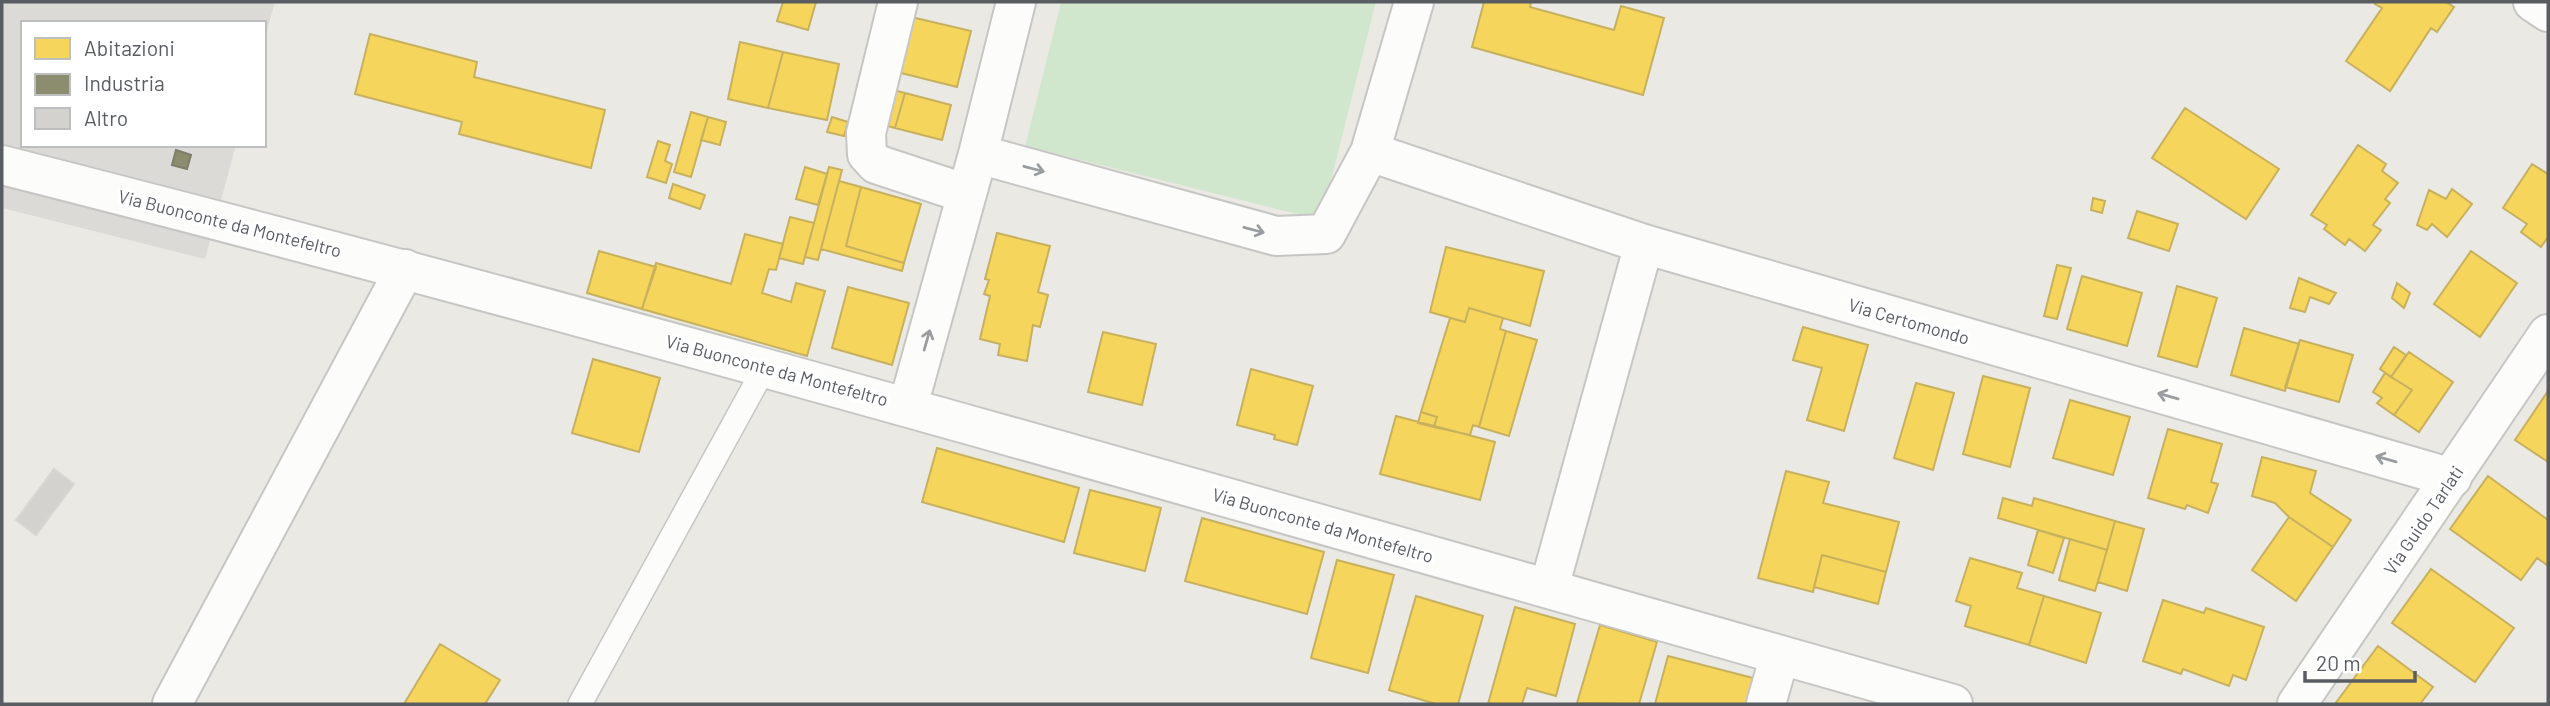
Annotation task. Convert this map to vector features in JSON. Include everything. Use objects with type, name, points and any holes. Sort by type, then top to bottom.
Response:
[{"type":"street","points":[[898,2],[866,132],[867,154],[877,163],[967,194]]},
{"type":"street","points":[[908,406],[978,154],[1016,2]]},
{"type":"street","points":[[978,154],[1276,236],[1326,234],[1370,152],[1414,2]]},
{"type":"street","points":[[2533,2],[2548,12]]},
{"type":"street","name":"Via Certomondo","points":[[1370,152],[1644,243],[2452,478]]},
{"type":"street","name":"Via Buonconte da Montefeltro","points":[[2,165],[405,269],[908,406],[1953,704]]},
{"type":"street","points":[[1549,588],[1644,243]]},
{"type":"street","points":[[172,704],[405,269]]},
{"type":"street","name":"Via Guido Tarlati","points":[[2297,704],[2548,334]]},
{"type":"street","points":[[1766,704],[1780,655]]},
{"type":"lane","points":[[580,704],[765,367]]},
{"type":"shaded area","points":[[2,2],[275,2],[266,34],[266,21],[21,21],[21,147],[235,147],[205,259],[2,208]]},
{"type":"green space","points":[[1061,2],[1376,2],[1321,220],[1025,146]]},
{"type":"building: Abitazioni","points":[[783,2],[816,2],[808,30],[777,21]]},
{"type":"building: Abitazioni","points":[[1484,2],[1531,2],[1530,7],[1614,30],[1621,6],[1664,18],[1643,95],[1472,47]]},
{"type":"building: Abitazioni","points":[[2446,2],[2454,7],[2437,32],[2431,28],[2390,91],[2346,61],[2382,8],[2375,4]]},
{"type":"building: Abitazioni","points":[[907,16],[971,31],[957,87],[893,71]]},
{"type":"building: Abitazioni","points":[[370,34],[477,62],[474,77],[605,110],[591,168],[459,134],[462,122],[355,94]]},
{"type":"building: Abitazioni","points":[[740,42],[783,52],[768,108],[728,99]]},
{"type":"building: Abitazioni","points":[[783,52],[839,64],[827,120],[768,108]]},
{"type":"building: Abitazioni","points":[[889,89],[905,93],[895,128],[880,124]]},
{"type":"building: Abitazioni","points":[[905,93],[951,105],[942,140],[895,128]]},
{"type":"building: Abitazioni","points":[[2185,108],[2279,169],[2246,219],[2152,158]]},
{"type":"building: Abitazioni","points":[[691,112],[708,117],[691,177],[674,172]]},
{"type":"building: Abitazioni","points":[[708,117],[726,122],[720,145],[701,140]]},
{"type":"building: Abitazioni","points":[[832,117],[848,122],[844,136],[827,132]]},
{"type":"building: Abitazioni","points":[[658,141],[670,145],[665,161],[672,164],[666,183],[647,177]]},
{"type":"building: Abitazioni","points":[[2358,145],[2386,164],[2382,171],[2398,183],[2385,199],[2390,203],[2373,225],[2381,230],[2365,251],[2349,239],[2345,245],[2324,229],[2327,225],[2311,215]]},
{"type":"building: Abitazioni","points":[[2532,164],[2548,174],[2548,237],[2541,247],[2521,232],[2527,224],[2503,208]]},
{"type":"building: Abitazioni","points":[[805,167],[827,174],[818,205],[796,199]]},
{"type":"building: Abitazioni","points":[[829,167],[842,170],[818,260],[805,257]]},
{"type":"building: Abitazioni","points":[[839,181],[861,187],[846,246],[904,263],[902,271],[821,249]]},
{"type":"building: Abitazioni","points":[[673,184],[705,195],[700,209],[669,198]]},
{"type":"building: Abitazioni","points":[[861,187],[921,204],[904,263],[846,246]]},
{"type":"building: Abitazioni","points":[[2452,189],[2472,204],[2447,237],[2432,224],[2427,230],[2417,225],[2429,190],[2446,199]]},
{"type":"building: Abitazioni","points":[[2093,198],[2105,201],[2102,213],[2091,210]]},
{"type":"building: Abitazioni","points":[[2137,211],[2178,224],[2169,251],[2128,238]]},
{"type":"building: Abitazioni","points":[[790,217],[814,223],[803,264],[779,258]]},
{"type":"building: Abitazioni","points":[[997,233],[1050,246],[1038,292],[1048,295],[1040,327],[1033,325],[1027,361],[998,355],[1000,344],[980,339],[990,296],[984,294],[989,280],[985,279]]},
{"type":"building: Abitazioni","points":[[745,234],[783,244],[776,270],[769,269],[762,293],[791,302],[796,283],[825,291],[807,356],[642,309],[656,263],[731,284]]},
{"type":"building: Abitazioni","points":[[1446,247],[1544,271],[1530,326],[1469,308],[1465,322],[1430,312]]},
{"type":"building: Abitazioni","points":[[599,251],[656,267],[642,309],[587,293]]},
{"type":"building: Abitazioni","points":[[2471,251],[2517,283],[2480,337],[2434,304]]},
{"type":"building: Abitazioni","points":[[2057,265],[2071,268],[2057,319],[2044,316]]},
{"type":"building: Abitazioni","points":[[2082,276],[2142,293],[2127,346],[2067,329]]},
{"type":"building: Abitazioni","points":[[2299,278],[2336,293],[2329,304],[2310,297],[2305,312],[2290,308]]},
{"type":"building: Abitazioni","points":[[2397,283],[2410,293],[2404,308],[2392,298]]},
{"type":"building: Abitazioni","points":[[2177,286],[2217,298],[2197,367],[2158,356]]},
{"type":"building: Abitazioni","points":[[848,287],[909,303],[892,365],[832,348]]},
{"type":"building: Abitazioni","points":[[1469,308],[1503,318],[1500,329],[1506,331],[1479,427],[1473,425],[1470,435],[1434,427],[1437,417],[1421,412],[1450,318],[1465,322]]},
{"type":"building: Abitazioni","points":[[1803,327],[1868,345],[1844,431],[1807,420],[1822,368],[1793,360]]},
{"type":"building: Abitazioni","points":[[2244,328],[2299,344],[2285,391],[2231,375]]},
{"type":"building: Abitazioni","points":[[1506,331],[1537,340],[1509,436],[1479,427]]},
{"type":"building: Abitazioni","points":[[1103,332],[1156,344],[1142,405],[1088,392]]},
{"type":"building: Abitazioni","points":[[2300,340],[2353,355],[2339,402],[2285,387]]},
{"type":"building: Abitazioni","points":[[2394,347],[2406,355],[2391,377],[2380,369]]},
{"type":"building: Abitazioni","points":[[2409,352],[2453,382],[2419,432],[2394,415],[2412,390],[2391,377]]},
{"type":"building: Abitazioni","points":[[593,359],[660,378],[639,452],[572,433]]},
{"type":"building: Abitazioni","points":[[1251,369],[1313,386],[1297,445],[1274,439],[1275,435],[1237,425]]},
{"type":"building: Abitazioni","points":[[2385,373],[2412,390],[2394,415],[2377,403],[2382,398],[2373,392]]},
{"type":"building: Abitazioni","points":[[1983,376],[2030,388],[2010,467],[1963,454]]},
{"type":"building: Abitazioni","points":[[1916,383],[1954,393],[1933,470],[1894,458]]},
{"type":"building: Abitazioni","points":[[2548,391],[2548,462],[2515,440]]},
{"type":"building: Abitazioni","points":[[2070,400],[2130,417],[2113,475],[2053,458]]},
{"type":"building: Abitazioni","points":[[1421,412],[1437,417],[1434,427],[1418,423]]},
{"type":"building: Abitazioni","points":[[1396,416],[1495,442],[1480,500],[1380,474]]},
{"type":"building: Abitazioni","points":[[2168,429],[2222,444],[2211,482],[2218,484],[2208,513],[2187,505],[2185,509],[2148,498]]},
{"type":"building: Abitazioni","points":[[937,448],[1079,488],[1064,542],[922,502]]},
{"type":"building: Abitazioni","points":[[2262,457],[2316,471],[2310,493],[2351,520],[2333,547],[2289,517],[2275,503],[2252,496]]},
{"type":"building: Abitazioni","points":[[1786,471],[1829,482],[1823,503],[1899,522],[1886,572],[1822,555],[1813,592],[1758,578]]},
{"type":"building: Abitazioni","points":[[2488,476],[2548,520],[2548,563],[2547,565],[2537,558],[2521,580],[2450,529]]},
{"type":"building: Abitazioni","points":[[1090,490],[1161,508],[1145,571],[1074,553]]},
{"type":"building: Abitazioni","points":[[2003,498],[2032,506],[2034,498],[2115,521],[2107,550],[1998,518]]},
{"type":"building: Abitazioni","points":[[2289,517],[2333,547],[2296,601],[2252,570]]},
{"type":"building: Abitazioni","points":[[1202,518],[1324,552],[1307,614],[1185,581]]},
{"type":"building: Abitazioni","points":[[2115,521],[2144,529],[2127,591],[2098,582]]},
{"type":"building: Abitazioni","points":[[2038,530],[2064,538],[2053,573],[2028,565]]},
{"type":"building: Abitazioni","points":[[2070,539],[2107,550],[2095,591],[2059,580]]},
{"type":"building: Abitazioni","points":[[1822,555],[1886,572],[1878,604],[1814,587]]},
{"type":"building: Abitazioni","points":[[1970,558],[2022,573],[2017,588],[2044,596],[2029,645],[1965,626],[1971,606],[1956,601]]},
{"type":"building: Abitazioni","points":[[1337,560],[1394,575],[1368,673],[1311,658]]},
{"type":"building: Abitazioni","points":[[2431,569],[2514,628],[2475,682],[2392,623]]},
{"type":"building: Abitazioni","points":[[1416,596],[1483,616],[1458,704],[1436,704],[1389,690]]},
{"type":"building: Abitazioni","points":[[2044,596],[2101,613],[2086,663],[2029,645]]},
{"type":"building: Abitazioni","points":[[2163,600],[2204,613],[2206,608],[2264,627],[2246,680],[2233,675],[2229,686],[2183,669],[2181,674],[2143,661]]},
{"type":"building: Abitazioni","points":[[1515,607],[1575,624],[1556,696],[1527,688],[1522,704],[1488,704]]},
{"type":"building: Abitazioni","points":[[1600,625],[1657,642],[1639,704],[1577,703]]},
{"type":"building: Abitazioni","points":[[440,644],[500,680],[485,704],[404,704]]},
{"type":"building: Abitazioni","points":[[2378,646],[2433,687],[2420,704],[2335,704]]},
{"type":"building: Abitazioni","points":[[1668,656],[1753,678],[1746,704],[1655,704]]},
{"type":"building: Industria","points":[[176,150],[191,155],[187,169],[172,165]]},
{"type":"building: Altro","points":[[54,469],[74,484],[36,535],[16,520]]}]
